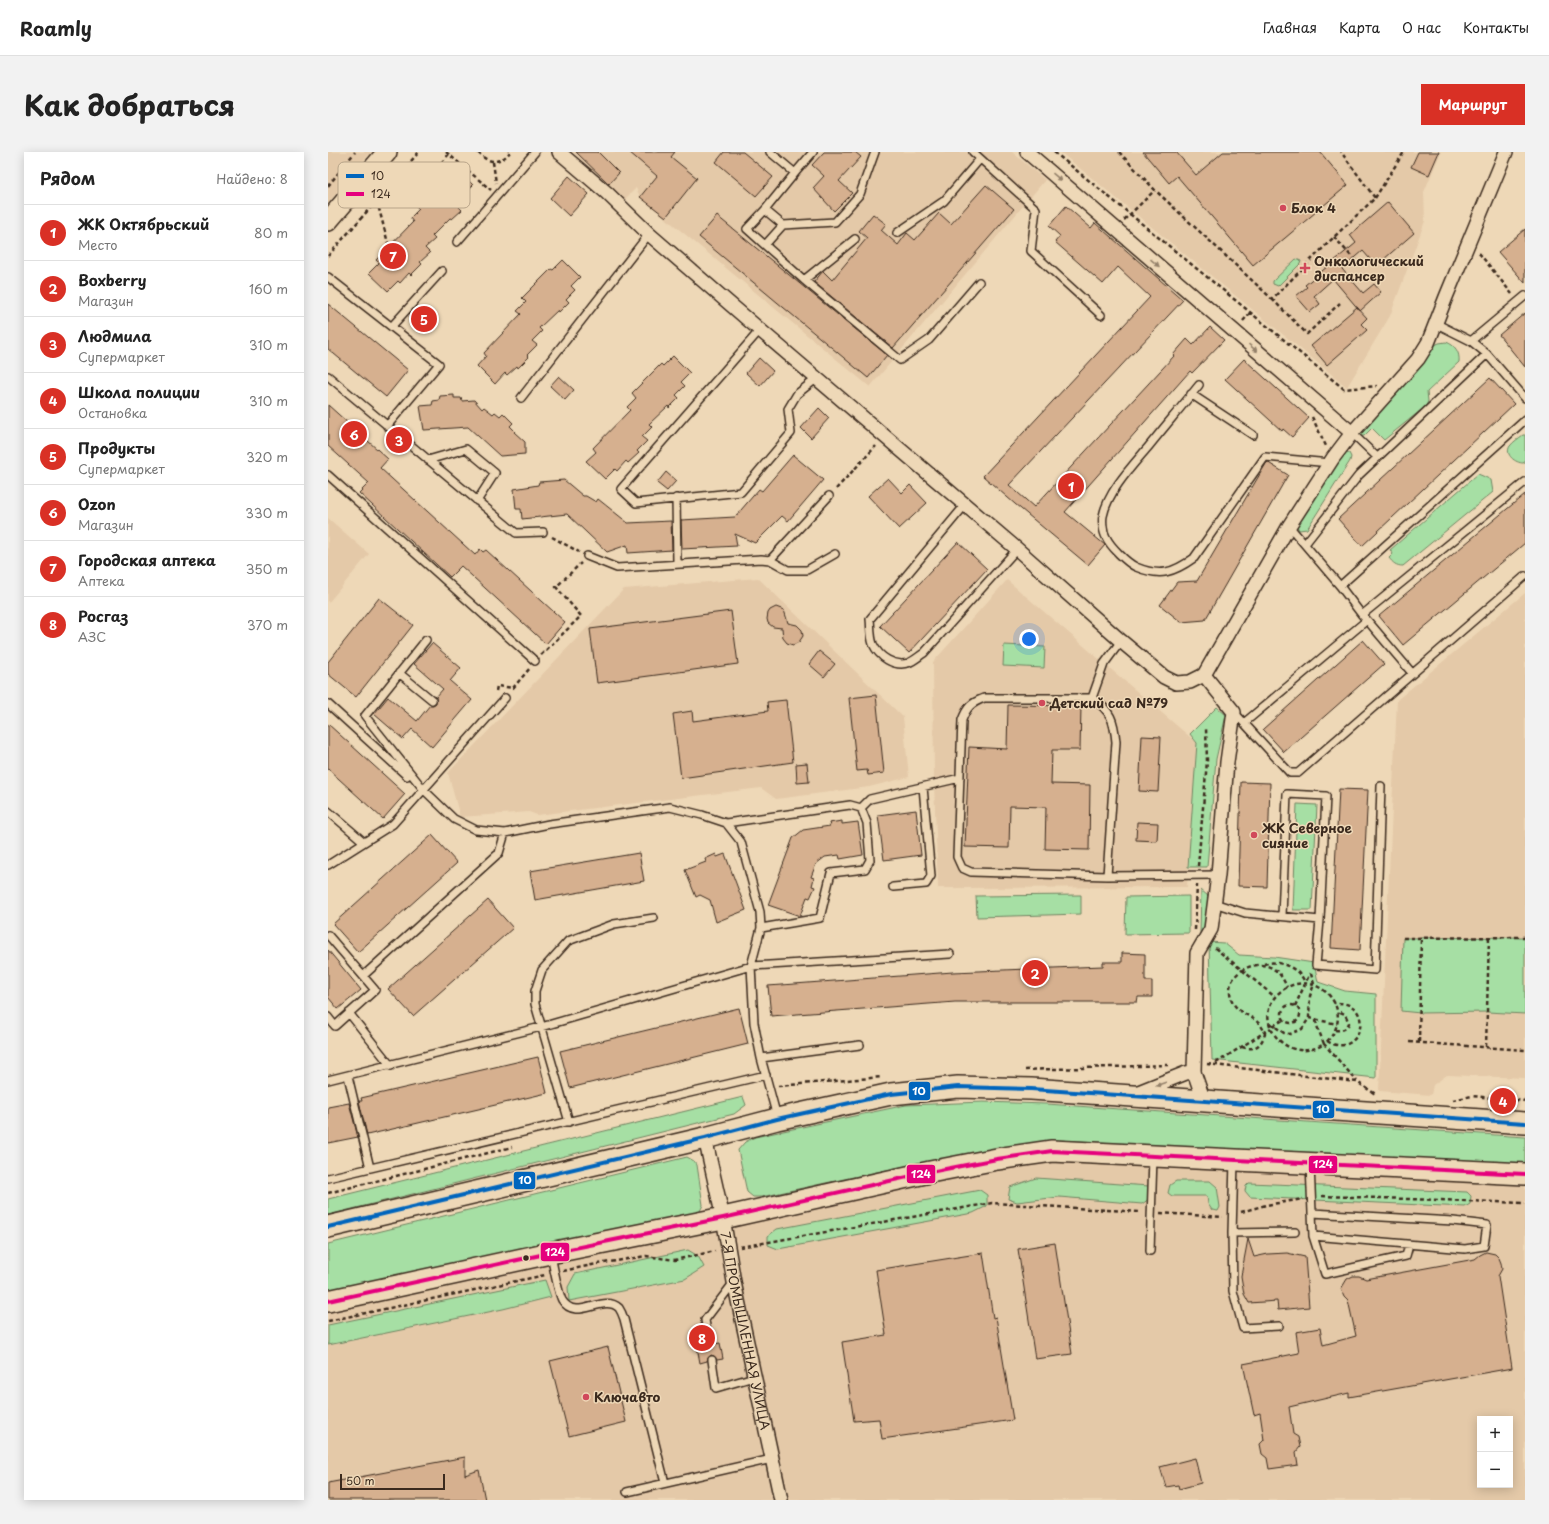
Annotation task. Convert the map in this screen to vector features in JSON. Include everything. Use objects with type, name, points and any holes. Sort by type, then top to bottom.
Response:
[{"type":"main road","points":[[378,162],[387,152]]},
{"type":"main road","points":[[328,221],[339,208]]},
{"type":"main road","points":[[328,1227],[705,1138],[777,1119],[891,1094],[958,1087],[1031,1089],[1525,1123]]},
{"type":"main road","points":[[328,1301],[997,1159],[1052,1151],[1525,1174]]},
{"type":"street","points":[[560,152],[607,192],[649,234],[760,330],[1017,549],[1121,641],[1164,677],[1176,683],[1190,682],[1204,675],[1289,526],[1330,463],[1352,433],[1418,358],[1428,343],[1506,152]]},
{"type":"street","points":[[1027,152],[1352,433]]},
{"type":"street","points":[[1204,675],[1234,712],[1227,762],[1218,874],[1211,929],[1197,953],[1194,1072],[1204,1101]]},
{"type":"street","points":[[1128,1096],[1186,1073],[1194,1072]]},
{"type":"street","name":"7-Я ПРОМЫШЛЕННАЯ УЛИЦА","points":[[705,1138],[724,1218],[734,1282],[781,1500]]},
{"type":"lane","points":[[457,242],[535,152]]},
{"type":"lane","points":[[770,152],[795,173]]},
{"type":"lane","points":[[813,152],[765,210],[747,229],[804,280],[900,360],[929,340],[979,282]]},
{"type":"lane","points":[[765,210],[783,225],[835,222],[860,194],[875,152]]},
{"type":"lane","points":[[973,152],[1036,209],[1032,251],[1101,315]]},
{"type":"lane","points":[[897,233],[944,201],[980,159]]},
{"type":"lane","points":[[765,245],[783,225]]},
{"type":"lane","points":[[521,398],[649,234]]},
{"type":"lane","points":[[804,280],[855,239]]},
{"type":"lane","points":[[392,326],[442,271]]},
{"type":"lane","points":[[328,277],[439,364],[387,426]]},
{"type":"lane","points":[[1471,342],[1525,296]]},
{"type":"lane","points":[[1435,323],[1471,342],[1487,354],[1525,398]]},
{"type":"lane","points":[[760,330],[621,489],[636,503],[741,492],[791,433],[788,409],[798,394],[816,378]]},
{"type":"lane","points":[[1305,544],[1359,475],[1487,354]]},
{"type":"lane","points":[[328,376],[516,533],[543,532]]},
{"type":"lane","points":[[1199,384],[1127,473],[1108,502],[1103,517],[1105,536],[1117,552],[1132,565],[1148,572],[1165,573],[1179,568],[1194,558],[1265,457],[1330,463]]},
{"type":"lane","points":[[1191,394],[1253,435]]},
{"type":"lane","points":[[1340,586],[1525,420]]},
{"type":"lane","points":[[1352,433],[1377,457]]},
{"type":"lane","points":[[428,460],[466,450],[495,473],[477,501]]},
{"type":"lane","points":[[328,475],[535,660]]},
{"type":"lane","points":[[1244,723],[1365,617],[1525,482]]},
{"type":"lane","points":[[770,560],[829,496]]},
{"type":"lane","points":[[676,498],[677,563]]},
{"type":"lane","points":[[965,505],[870,619],[873,643],[885,659],[900,664],[909,662],[924,653],[1017,549]]},
{"type":"lane","points":[[1289,526],[1412,673]]},
{"type":"lane","points":[[587,556],[617,568],[677,563],[761,559],[770,560],[788,570],[808,570],[835,554]]},
{"type":"lane","points":[[1234,712],[1290,773],[1298,773],[1525,576]]},
{"type":"lane","points":[[424,790],[365,716],[426,640]]},
{"type":"lane","points":[[1092,698],[1104,664],[1121,641]]},
{"type":"lane","points":[[399,673],[432,700]]},
{"type":"lane","points":[[328,865],[393,824],[505,698]]},
{"type":"lane","points":[[1107,876],[1116,742],[1114,726],[1105,707],[1092,698],[984,698],[974,702],[966,710],[962,720],[957,857],[962,868],[971,872],[1107,876],[1198,876],[1218,874]]},
{"type":"lane","points":[[328,704],[454,818],[476,830],[505,832],[549,824],[670,807],[726,823],[850,805],[861,808]]},
{"type":"lane","points":[[861,808],[870,799],[960,778]]},
{"type":"lane","points":[[1282,916],[1287,794],[1326,796],[1320,920],[1316,965],[1375,970],[1381,786]]},
{"type":"lane","points":[[893,887],[926,884],[931,876],[923,787]]},
{"type":"lane","points":[[761,928],[820,918],[831,873],[864,868],[870,860],[867,823],[861,808]]},
{"type":"lane","points":[[328,811],[364,842]]},
{"type":"lane","points":[[726,823],[741,842],[760,912],[761,928],[751,966],[754,1023],[761,1058],[777,1119]]},
{"type":"lane","points":[[363,976],[499,852],[505,832]]},
{"type":"lane","points":[[1214,903],[1245,913],[1320,920]]},
{"type":"lane","points":[[569,1122],[535,1004],[535,991],[542,970],[568,941],[614,924],[654,918]]},
{"type":"lane","points":[[328,935],[375,990],[335,1026],[328,1017]]},
{"type":"lane","points":[[328,1080],[391,1066],[541,1027],[751,966],[950,954]]},
{"type":"lane","points":[[349,1013],[391,1066]]},
{"type":"lane","points":[[761,1058],[860,1045]]},
{"type":"lane","points":[[328,1178],[766,1075]]},
{"type":"lane","points":[[348,1076],[370,1168]]},
{"type":"lane","points":[[1150,1251],[1153,1156]]},
{"type":"lane","points":[[1234,1160],[1232,1214],[1233,1291],[1243,1328],[1279,1326]]},
{"type":"lane","points":[[1310,1164],[1313,1236],[1325,1274],[1406,1256],[1409,1245]]},
{"type":"lane","points":[[1312,1213],[1453,1221],[1487,1225],[1484,1246],[1465,1249],[1313,1236]]},
{"type":"lane","points":[[1232,1234],[1295,1232]]},
{"type":"lane","points":[[550,1253],[562,1299],[570,1308],[580,1309],[608,1303],[618,1308],[624,1319],[665,1483]]},
{"type":"lane","points":[[709,1345],[705,1320],[734,1282]]},
{"type":"lane","points":[[712,1360],[716,1388],[754,1377]]},
{"type":"lane","points":[[627,1492],[772,1459]]},
{"type":"path","points":[[347,162],[355,152]]},
{"type":"path","points":[[410,162],[419,152]]},
{"type":"path","points":[[478,152],[483,158],[493,162],[501,160],[510,152]]},
{"type":"path","points":[[1054,152],[1344,389],[1396,384]]},
{"type":"path","points":[[1119,152],[1155,190],[1272,299],[1307,334],[1340,303]]},
{"type":"path","points":[[1341,152],[1375,198]]},
{"type":"path","points":[[1272,299],[1375,198],[1404,152]]},
{"type":"path","points":[[440,162],[447,153],[458,162]]},
{"type":"path","points":[[493,162],[497,195]]},
{"type":"path","points":[[470,172],[497,195]]},
{"type":"path","points":[[328,186],[338,173]]},
{"type":"path","points":[[1116,229],[1129,214],[1155,190]]},
{"type":"path","points":[[328,256],[370,208]]},
{"type":"path","points":[[378,208],[388,243]]},
{"type":"path","points":[[1334,237],[1362,268]]},
{"type":"path","points":[[1470,242],[1518,302]]},
{"type":"path","points":[[829,496],[885,437]]},
{"type":"path","points":[[493,712],[497,686],[513,688],[535,660],[581,616],[556,587],[587,556],[543,532]]},
{"type":"path","points":[[1206,728],[1207,761],[1194,937],[1214,947],[1275,997]]},
{"type":"path","points":[[1486,1047],[1489,937]]},
{"type":"path","points":[[1403,938],[1525,937]]},
{"type":"path","points":[[1419,1042],[1421,938]]},
{"type":"path","points":[[1242,1046],[1252,1049],[1258,1046],[1265,1036],[1262,1027],[1258,1022],[1246,1016],[1236,1008],[1230,997],[1232,984],[1242,970],[1254,965],[1269,962],[1285,965],[1299,974],[1305,983]]},
{"type":"path","points":[[1262,964],[1276,970],[1282,976],[1287,987]]},
{"type":"path","points":[[1272,1027],[1284,1033],[1290,1034],[1302,1029],[1309,1018],[1309,1003],[1314,984],[1311,971]]},
{"type":"path","points":[[1295,1006],[1305,983]]},
{"type":"path","points":[[1305,983],[1314,984],[1327,992],[1334,1003],[1338,1011],[1337,1024],[1335,1030],[1324,1044],[1312,1049],[1297,1050],[1282,1043],[1269,1022],[1269,1011],[1275,997],[1287,987],[1305,983]]},
{"type":"path","points":[[1327,1041],[1336,1045],[1348,1044],[1357,1036],[1361,1026],[1359,1014],[1353,1007],[1346,1003],[1334,1003]]},
{"type":"path","points":[[1289,1005],[1295,1006],[1299,1010],[1299,1019],[1292,1024],[1283,1020],[1282,1014],[1284,1008],[1289,1005]]},
{"type":"path","points":[[1335,1030],[1343,1030],[1349,1023],[1345,1014],[1338,1011]]},
{"type":"path","points":[[1309,1018],[1337,1024]]},
{"type":"path","points":[[1215,1064],[1283,1020]]},
{"type":"path","points":[[1316,1020],[1324,1044],[1358,1082]]},
{"type":"path","points":[[1409,1042],[1525,1050]]},
{"type":"path","points":[[328,1321],[592,1265],[646,1256],[675,1260],[729,1249],[992,1203],[1222,1217],[1266,1205],[1327,1196],[1525,1204]]},
{"type":"shaded area","points":[[328,152],[371,152],[363,162],[338,162],[338,191],[328,203]]},
{"type":"shaded area","points":[[573,152],[1012,152],[1045,180],[870,387],[640,197],[636,188],[624,200]]},
{"type":"shaded area","name":"Онкологический диспансер","points":[[1060,152],[1441,152],[1424,192],[1425,221],[1390,316],[1347,387]]},
{"type":"shaded area","points":[[328,518],[369,554],[328,603]]},
{"type":"shaded area","points":[[758,578],[903,717],[909,777],[869,787],[776,799],[761,788],[537,815],[529,812],[460,817],[448,773],[624,589]]},
{"type":"shaded area","name":"Детский сад №79","points":[[1007,580],[1197,743],[1187,887],[938,888],[934,784],[933,662]]},
{"type":"shaded area","points":[[1525,593],[1525,1078],[1447,1075],[1433,1085],[1431,1095],[1379,1091],[1397,700]]},
{"type":"shaded area","points":[[1052,1158],[1525,1181],[1525,1500],[328,1500],[328,1311],[992,1168]]},
{"type":"green space","points":[[1296,259],[1301,261],[1300,264],[1278,286],[1273,284],[1273,281]]},
{"type":"green space","points":[[1446,342],[1456,349],[1459,355],[1459,362],[1427,392],[1428,401],[1426,406],[1384,440],[1372,428],[1364,436],[1358,434],[1433,346]]},
{"type":"green space","points":[[1525,435],[1525,462],[1520,463],[1512,458],[1509,449],[1514,442]]},
{"type":"green space","points":[[1345,451],[1349,453],[1351,457],[1350,461],[1307,529],[1299,530],[1296,524]]},
{"type":"green space","points":[[1478,474],[1491,480],[1493,492],[1403,566],[1397,565],[1389,558],[1393,554],[1390,550]]},
{"type":"green space","points":[[1004,645],[1045,647],[1044,668],[1003,666]]},
{"type":"green space","points":[[1217,707],[1226,715],[1216,759],[1207,867],[1188,867],[1197,743],[1190,734]]},
{"type":"green space","points":[[1297,804],[1317,805],[1312,910],[1293,910]]},
{"type":"green space","points":[[1201,890],[1208,896],[1206,924],[1200,934]]},
{"type":"green space","points":[[1081,895],[1081,914],[977,917],[976,896]]},
{"type":"green space","points":[[1189,896],[1189,933],[1125,934],[1126,897]]},
{"type":"green space","points":[[1525,937],[1525,1014],[1487,1012],[1420,1013],[1401,1011],[1403,938]]},
{"type":"green space","points":[[1209,942],[1224,943],[1239,955],[1274,957],[1314,963],[1318,982],[1345,991],[1376,994],[1376,1078],[1212,1060]]},
{"type":"green space","points":[[743,1097],[746,1105],[734,1114],[328,1215],[328,1199]]},
{"type":"green space","points":[[983,1102],[1047,1104],[1525,1137],[1525,1164],[1057,1140],[945,1158],[761,1197],[753,1197],[747,1192],[738,1150],[745,1142],[755,1137],[906,1105]]},
{"type":"green space","points":[[687,1157],[694,1161],[697,1165],[703,1205],[699,1213],[328,1293],[328,1244]]},
{"type":"green space","points":[[1036,1178],[1149,1186],[1149,1199],[1142,1204],[1059,1197],[1017,1202],[1008,1199],[1010,1187]]},
{"type":"green space","points":[[1176,1181],[1210,1181],[1217,1187],[1220,1207],[1218,1211],[1212,1210],[1208,1204],[1207,1196],[1172,1196],[1168,1193],[1170,1185]]},
{"type":"green space","points":[[1249,1183],[1467,1192],[1471,1196],[1470,1204],[1465,1207],[1250,1197],[1245,1191],[1246,1186]]},
{"type":"green space","points":[[980,1190],[987,1195],[987,1206],[973,1213],[778,1249],[768,1245],[768,1236],[777,1229]]},
{"type":"green space","points":[[688,1250],[698,1256],[704,1267],[685,1279],[569,1301],[568,1287],[575,1274]]},
{"type":"green space","points":[[545,1280],[551,1297],[503,1309],[328,1345],[328,1325]]},
{"type":"building","points":[[576,152],[598,152],[619,173],[609,184]]},
{"type":"building","points":[[629,152],[675,152],[671,157],[697,178],[666,217],[640,197],[657,176]]},
{"type":"building","points":[[724,152],[743,152],[773,177],[756,196],[716,162]]},
{"type":"building","points":[[824,152],[855,152],[861,157],[839,181],[852,193],[834,211],[813,188],[824,176],[812,165]]},
{"type":"building","points":[[1143,152],[1176,152],[1196,175],[1223,152],[1320,152],[1348,185],[1253,265],[1177,176],[1169,183]]},
{"type":"building","points":[[1418,152],[1439,152],[1429,175],[1411,167]]},
{"type":"building","points":[[569,176],[589,194],[569,216],[550,198]]},
{"type":"building","points":[[986,185],[1014,209],[893,348],[814,282],[823,271],[832,280],[867,238],[859,231],[873,214],[886,224],[881,230],[898,245],[907,233],[915,240],[939,213],[951,224]]},
{"type":"building","points":[[1388,202],[1414,233],[1376,266],[1363,251],[1342,269],[1363,293],[1374,284],[1381,292],[1360,311],[1333,279],[1314,296],[1320,304],[1310,312],[1296,296],[1307,287],[1305,285],[1356,243],[1350,235]]},
{"type":"building","points":[[1066,206],[1091,228],[1095,223],[1183,300],[1009,485],[1034,507],[1174,356],[1173,355],[1187,339],[1193,345],[1210,327],[1224,340],[1192,373],[1190,371],[1065,512],[1105,545],[1088,565],[983,476],[1150,297],[1118,267],[1103,284],[1055,242],[1060,236],[1049,226]]},
{"type":"building","points":[[418,208],[460,208],[462,210],[452,219],[450,218],[432,236],[435,239],[425,248],[430,253],[420,262],[422,264],[411,275],[409,273],[400,283],[398,281],[388,291],[369,273],[379,263],[376,260],[413,222],[410,218],[419,209]]},
{"type":"building","points":[[717,216],[887,355],[868,378],[699,237]]},
{"type":"building","points":[[1525,229],[1525,283],[1498,252]]},
{"type":"building","points":[[563,260],[580,277],[571,286],[575,290],[566,299],[569,302],[539,328],[542,331],[532,341],[537,345],[527,355],[529,357],[518,368],[517,366],[507,375],[505,373],[495,384],[477,366],[486,356],[484,353],[521,314],[517,311],[526,302],[522,298],[551,269],[553,270]]},
{"type":"building","points":[[328,304],[408,370],[386,397],[328,349]]},
{"type":"building","points":[[1357,307],[1367,318],[1361,324],[1367,330],[1327,365],[1311,346]]},
{"type":"building","points":[[1525,313],[1525,367],[1499,335]]},
{"type":"building","points":[[673,356],[690,373],[681,382],[685,386],[676,395],[679,398],[649,424],[652,427],[642,437],[647,441],[637,451],[639,453],[628,463],[626,461],[617,471],[615,469],[605,479],[586,461],[596,452],[593,448],[630,410],[627,407],[636,398],[632,393],[661,364],[663,366]]},
{"type":"building","points":[[759,358],[773,371],[760,386],[746,373]]},
{"type":"building","points":[[1244,359],[1309,418],[1292,437],[1283,429],[1282,431],[1225,379]]},
{"type":"building","points":[[559,376],[574,390],[565,400],[550,386]]},
{"type":"building","points":[[1490,378],[1514,404],[1362,546],[1338,519]]},
{"type":"building","points":[[454,395],[454,398],[461,398],[462,401],[474,400],[482,409],[484,407],[493,414],[495,412],[500,416],[503,413],[513,423],[510,426],[515,431],[514,432],[525,442],[525,454],[500,456],[468,427],[424,430],[420,406],[432,405],[433,401],[439,400],[440,396]]},
{"type":"building","points":[[328,405],[388,459],[380,468],[475,555],[480,549],[483,552],[486,550],[565,622],[546,644],[461,566],[450,577],[359,493],[369,483],[328,446]]},
{"type":"building","points":[[819,408],[829,418],[811,438],[801,428]]},
{"type":"building","points":[[793,455],[823,480],[788,521],[782,516],[755,543],[735,534],[737,546],[682,549],[681,520],[735,517],[759,489],[762,491]]},
{"type":"building","points":[[1267,462],[1288,475],[1205,620],[1181,622],[1160,605],[1177,582],[1197,581]]},
{"type":"building","points":[[666,472],[676,481],[667,491],[657,483]]},
{"type":"building","points":[[888,478],[902,493],[910,485],[927,503],[899,529],[868,496]]},
{"type":"building","points":[[564,480],[583,496],[586,496],[596,502],[598,499],[628,523],[671,521],[672,550],[628,553],[627,545],[607,552],[567,514],[522,519],[521,509],[516,509],[514,489],[538,485],[539,482]]},
{"type":"building","points":[[1525,494],[1525,543],[1403,645],[1379,616]]},
{"type":"building","points":[[958,542],[987,569],[909,653],[880,626]]},
{"type":"building","points":[[379,598],[413,625],[356,697],[328,674],[328,662]]},
{"type":"building","points":[[776,607],[784,610],[788,623],[797,625],[802,630],[803,636],[799,642],[793,645],[787,643],[783,638],[782,628],[773,627],[768,623],[768,613]]},
{"type":"building","points":[[731,611],[738,664],[597,683],[590,629]]},
{"type":"building","points":[[1363,640],[1384,664],[1284,752],[1263,729]]},
{"type":"building","points":[[432,643],[461,668],[450,681],[472,700],[432,747],[412,729],[403,739],[374,714],[388,697],[417,721],[430,705],[436,703],[436,697],[443,689],[414,664]]},
{"type":"building","points":[[819,651],[835,664],[824,677],[809,664]]},
{"type":"building","points":[[876,695],[884,773],[868,775],[867,770],[857,771],[849,698]]},
{"type":"building","points":[[786,700],[793,762],[681,778],[673,714],[692,711],[693,721],[768,711],[767,702]]},
{"type":"building","points":[[1008,705],[1081,706],[1080,750],[1052,750],[1051,784],[1090,785],[1089,850],[1045,849],[1046,807],[1010,806],[1009,848],[965,847],[969,747],[1007,749]]},
{"type":"building","points":[[328,724],[405,794],[383,819],[328,769]]},
{"type":"building","points":[[1142,736],[1161,737],[1158,792],[1139,791]]},
{"type":"building","points":[[807,763],[809,782],[797,783],[796,764]]},
{"type":"building","name":"ЖК Северное сияние","points":[[1241,782],[1270,783],[1267,887],[1238,886]]},
{"type":"building","points":[[1339,789],[1368,790],[1360,950],[1331,948]]},
{"type":"building","points":[[916,810],[921,855],[884,860],[878,815]]},
{"type":"building","points":[[842,821],[842,824],[858,822],[863,855],[840,859],[839,855],[825,857],[816,864],[811,877],[814,878],[812,886],[815,887],[810,898],[807,897],[800,916],[768,905],[793,838],[803,830],[830,826],[829,823]]},
{"type":"building","points":[[1137,822],[1158,823],[1157,841],[1136,840]]},
{"type":"building","points":[[432,835],[457,863],[358,952],[333,924]]},
{"type":"building","points":[[639,853],[644,881],[535,900],[530,871]]},
{"type":"building","points":[[716,854],[717,857],[725,854],[746,910],[716,922],[710,900],[700,895],[696,897],[685,870],[706,862],[705,859]]},
{"type":"building","points":[[488,900],[513,928],[413,1016],[388,989]]},
{"type":"building","points":[[328,950],[361,990],[338,1009],[328,997]]},
{"type":"building","points":[[1122,953],[1145,954],[1145,981],[1152,981],[1152,997],[1138,997],[1137,1002],[955,1002],[771,1016],[768,986],[953,972],[1103,966],[1103,962],[1122,962]]},
{"type":"building","points":[[739,1008],[748,1044],[570,1088],[560,1051]]},
{"type":"building","points":[[538,1057],[547,1093],[367,1135],[359,1101],[362,1101],[361,1098]]},
{"type":"building","points":[[349,1103],[358,1137],[328,1143],[328,1107]]},
{"type":"building","points":[[1248,1239],[1254,1257],[1268,1254],[1287,1253],[1305,1257],[1309,1307],[1278,1310],[1277,1301],[1249,1303],[1244,1294],[1241,1276]]},
{"type":"building","points":[[1055,1243],[1072,1354],[1035,1359],[1018,1249]]},
{"type":"building","points":[[1486,1252],[1495,1254],[1501,1263],[1502,1269],[1498,1276],[1512,1368],[1349,1397],[1349,1393],[1289,1407],[1293,1434],[1298,1437],[1300,1447],[1296,1452],[1298,1465],[1269,1469],[1267,1458],[1262,1454],[1260,1444],[1264,1440],[1260,1413],[1254,1415],[1243,1364],[1299,1353],[1296,1332],[1320,1328],[1323,1345],[1356,1336],[1348,1300],[1344,1296],[1341,1289],[1347,1279],[1353,1276],[1359,1276],[1366,1279],[1475,1259]]},
{"type":"building","points":[[983,1253],[993,1318],[996,1317],[1013,1420],[882,1439],[879,1419],[854,1421],[842,1342],[886,1335],[876,1270]]},
{"type":"building","points":[[720,1343],[723,1359],[717,1360],[711,1355],[707,1361],[700,1363],[697,1347],[704,1346],[710,1350],[714,1344]]},
{"type":"building","points":[[608,1347],[626,1422],[569,1436],[550,1361]]},
{"type":"building","points":[[465,1457],[465,1475],[479,1470],[485,1500],[328,1500],[328,1483]]},
{"type":"building","points":[[1195,1458],[1201,1483],[1179,1489],[1178,1485],[1166,1487],[1160,1467]]},
{"type":"transit line","name":"10","points":[[328,1227],[705,1138],[777,1119],[891,1094],[958,1087],[1031,1089],[1525,1123]]},
{"type":"transit line","name":"124","points":[[328,1301],[550,1253],[723,1218],[930,1172],[997,1159],[1052,1151],[1525,1174]]},
{"type":"place","name":"Блок 4","points":[[1283,208]]},
{"type":"place","name":"Городская аптека","points":[[393,256]]},
{"type":"place","name":"Онкологический диспансер","points":[[1305,268]]},
{"type":"place","name":"Продукты","points":[[424,319]]},
{"type":"place","name":"Ozon","points":[[354,434]]},
{"type":"place","name":"Людмила","points":[[399,440]]},
{"type":"place","name":"ЖК Октябрьский","points":[[1071,486]]},
{"type":"place","name":"Детский сад №79","points":[[1042,703]]},
{"type":"place","name":"ЖК Северное сияние","points":[[1254,835]]},
{"type":"place","name":"Boxberry","points":[[1035,973]]},
{"type":"place","name":"Школа полиции","points":[[1503,1101]]},
{"type":"place","name":"Росгаз","points":[[702,1338]]},
{"type":"place","name":"Ключавто","points":[[586,1397]]}]
